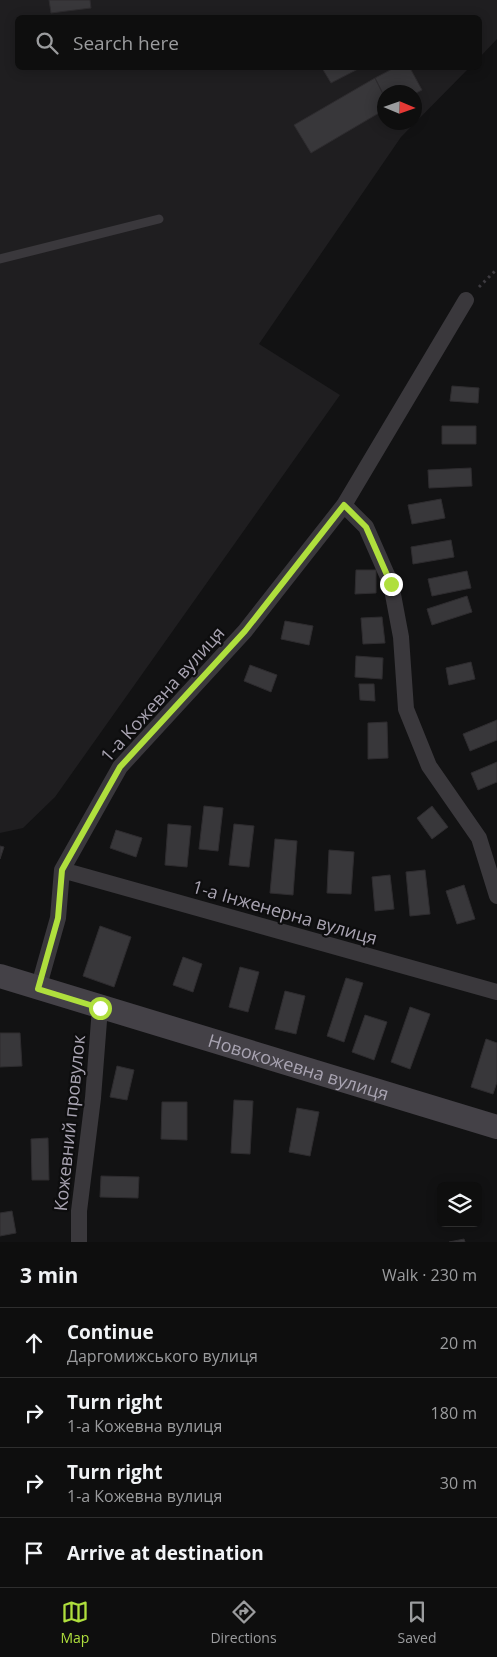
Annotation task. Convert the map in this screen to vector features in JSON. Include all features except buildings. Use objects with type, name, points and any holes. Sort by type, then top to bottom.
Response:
[{"type":"street","name":"1-а Кожевна вулиця","points":[[38,989],[58,918],[62,870],[120,767],[245,631],[344,505],[466,300]]},
{"type":"street","points":[[344,505],[366,527],[391,584],[400,637],[406,709],[430,766],[479,838],[497,896]]},
{"type":"street","name":"1-а Інженерна вулиця","points":[[62,870],[497,992]]},
{"type":"street","name":"Новокожевна вулиця","points":[[0,976],[100,1008],[497,1127]]},
{"type":"street","name":"Кожевний провулок","points":[[79,1242],[79,1211],[93,1098],[100,1008]]},
{"type":"lane","points":[[0,259],[159,219]]},
{"type":"path","points":[[466,300],[497,269]]},
{"type":"shaded area","points":[[0,0],[497,0],[497,39],[482,55],[482,15],[15,15],[15,70],[467,70],[422,116],[422,85],[377,85],[377,130],[408,130],[401,137],[259,344],[340,395],[55,797],[23,828],[0,833]]},
{"type":"route","points":[[100,1008],[38,989],[58,918],[62,870],[120,767],[245,631],[344,505],[366,527],[391,584]]}]
